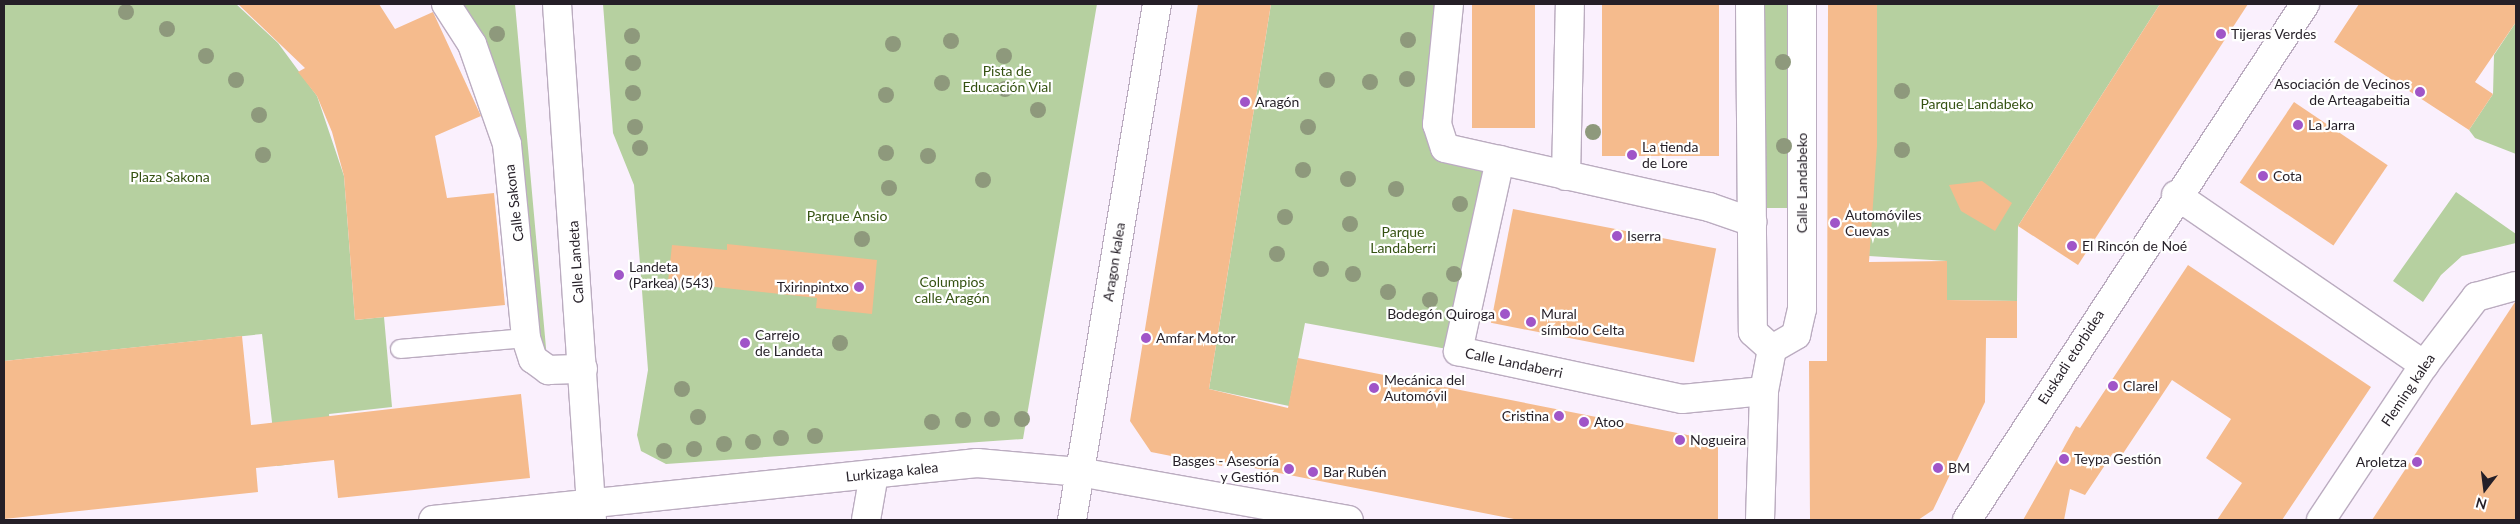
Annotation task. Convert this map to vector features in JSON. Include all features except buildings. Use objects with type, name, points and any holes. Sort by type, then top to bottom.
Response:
[{"type":"street","name":"Calle Sakona","points":[[446,4],[472,44],[507,144],[526,338],[539,366],[583,369]]},
{"type":"street","name":"Calle Landeta","points":[[557,4],[583,369],[591,512]]},
{"type":"street","name":"Aragon kalea","points":[[1072,520],[1157,4]]},
{"type":"street","points":[[1449,4],[1437,124],[1445,148],[1709,207],[1752,222]]},
{"type":"street","points":[[1566,176],[1570,4]]},
{"type":"street","points":[[1750,4],[1753,332],[1772,349],[1764,391],[1760,520]]},
{"type":"street","name":"Calle Landabeko","points":[[1772,349],[1796,335],[1802,309],[1802,4]]},
{"type":"street","name":"Euskadi etorbidea","points":[[1967,520],[2176,195],[2305,4]]},
{"type":"street","name":"Calle Landaberri","points":[[1500,160],[1458,351],[1682,399],[1764,391]]},
{"type":"street","points":[[2176,195],[2424,365]]},
{"type":"street","name":"Fleming kalea","points":[[2320,520],[2424,365],[2476,297],[2516,286]]},
{"type":"street","name":"Lurkizaga kalea","points":[[433,520],[591,512],[874,474],[977,463],[1080,472],[1349,520]]},
{"type":"street","points":[[866,520],[874,474]]},
{"type":"lane","points":[[400,348],[526,338]]},
{"type":"green space","name":"Plaza Sakona","points":[[4,4],[236,4],[278,43],[317,96],[344,176],[355,320],[384,317],[392,407],[329,414],[334,459],[277,466],[262,334],[4,361]]},
{"type":"green space","points":[[446,4],[515,4],[548,370],[539,367],[507,144]]},
{"type":"green space","name":"Parque Ansio","points":[[603,4],[1097,4],[1023,439],[666,464],[641,451],[637,435],[648,370],[634,185],[613,133]]},
{"type":"green space","name":"Parque Landaberri","points":[[1271,4],[1449,4],[1445,148],[1500,160],[1458,351],[1305,323],[1289,406],[1209,389]]},
{"type":"green space","points":[[1758,4],[1799,4],[1799,208],[1758,208]]},
{"type":"green space","name":"Parque Landabeko","points":[[1877,4],[2160,4],[2018,226],[2017,301],[1947,300],[1947,261],[1869,256]]},
{"type":"green space","points":[[2516,22],[2516,154],[2475,138],[2469,130],[2493,94],[2494,55]]},
{"type":"green space","points":[[2456,192],[2516,234],[2516,243],[2462,256],[2441,275],[2423,302],[2393,281]]},
{"type":"place","name":"Tijeras Verdes","points":[[2221,34]]},
{"type":"place","name":"Asociación de Vecinos de Arteagabeitia","points":[[2420,92]]},
{"type":"place","name":"Aragón","points":[[1245,102]]},
{"type":"place","name":"La Jarra","points":[[2298,125]]},
{"type":"place","name":"La tienda de Lore","points":[[1632,155]]},
{"type":"place","name":"Cota","points":[[2263,176]]},
{"type":"place","name":"Automóviles Cuevas","points":[[1835,223]]},
{"type":"place","name":"Iserra","points":[[1617,236]]},
{"type":"place","name":"El Rincón de Noé","points":[[2072,246]]},
{"type":"place","name":"Landeta (Parkea) (543)","points":[[619,275]]},
{"type":"place","name":"Txirinpintxo","points":[[859,287]]},
{"type":"place","name":"Bodegón Quiroga","points":[[1505,314]]},
{"type":"place","name":"Mural símbolo Celta","points":[[1531,322]]},
{"type":"place","name":"Amfar Motor","points":[[1146,338]]},
{"type":"place","name":"Carrejo de Landeta","points":[[745,343]]},
{"type":"place","name":"Clarel","points":[[2113,386]]},
{"type":"place","name":"Mecánica del Automóvil","points":[[1374,388]]},
{"type":"place","name":"Cristina","points":[[1559,416]]},
{"type":"place","name":"Atoo","points":[[1584,422]]},
{"type":"place","name":"Nogueira","points":[[1680,440]]},
{"type":"place","name":"Teypa Gestión","points":[[2064,459]]},
{"type":"place","name":"Aroletza","points":[[2417,462]]},
{"type":"place","name":"BM","points":[[1938,468]]},
{"type":"place","name":"Basges - Asesoría y Gestión","points":[[1289,469]]},
{"type":"place","name":"Bar Rubén","points":[[1313,472]]},
{"type":"park label","name":"Pista de Educación Vial","points":[[1007,79]]},
{"type":"park label","name":"Columpios calle Aragón","points":[[952,290]]}]
